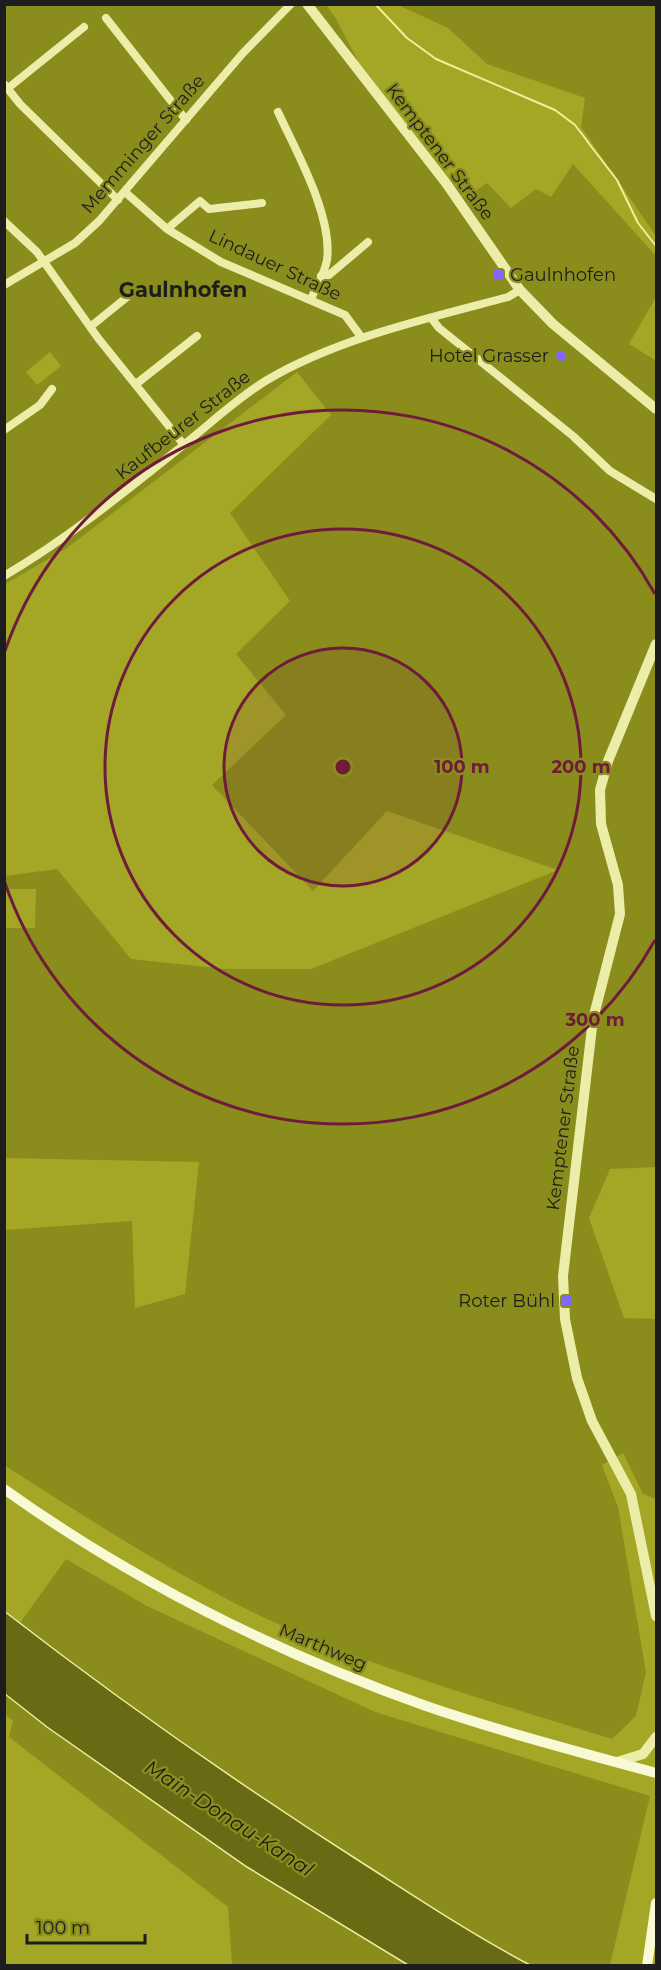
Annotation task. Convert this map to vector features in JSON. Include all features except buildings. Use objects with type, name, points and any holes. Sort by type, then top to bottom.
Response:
[{"type":"main road","name":"Marthweg","points":[[4,1489],[68,1532],[154,1583],[249,1632],[318,1663],[438,1710],[657,1773]]},
{"type":"main road","points":[[647,1965],[657,1904]]},
{"type":"street","name":"Memminger Straße","points":[[4,285],[75,243],[118,200],[254,40],[291,4]]},
{"type":"street","name":"Kemptener Straße","points":[[307,4],[446,183],[520,290],[553,324],[657,409]]},
{"type":"street","points":[[106,18],[186,120]]},
{"type":"street","points":[[84,27],[6,87],[118,200]]},
{"type":"street","points":[[278,112],[313,187],[319,206],[327,260],[311,299]]},
{"type":"street","name":"Lindauer Straße","points":[[125,192],[167,229],[221,262],[345,315],[362,338]]},
{"type":"street","name":"Lindauer Straße","points":[[167,229],[200,201],[209,209],[262,203]]},
{"type":"street","points":[[4,221],[45,262],[90,327],[184,445]]},
{"type":"street","points":[[321,276],[329,275],[368,242]]},
{"type":"street","points":[[90,327],[137,289]]},
{"type":"street","name":"Kaufbeurer Straße","points":[[4,576],[112,501],[184,445],[209,422],[267,380],[362,338],[508,297],[520,290]]},
{"type":"street","points":[[432,319],[439,328],[573,436],[610,471],[657,499]]},
{"type":"street","points":[[136,384],[197,336]]},
{"type":"street","points":[[4,430],[40,405],[52,389]]},
{"type":"street","name":"Kemptener Straße","points":[[657,644],[608,760],[600,790],[601,824],[618,885],[620,914],[593,1020],[563,1275],[565,1319],[577,1378],[592,1421],[625,1480],[634,1502],[657,1616]]},
{"type":"street","points":[[617,1762],[643,1754],[657,1737]]},
{"type":"shaded area","points":[[326,5],[398,5],[448,28],[487,64],[585,98],[581,127],[656,236],[656,256],[573,164],[551,197],[536,189],[511,208],[487,183],[465,198],[360,65],[335,17]]},
{"type":"shaded area","points":[[656,297],[656,358],[655,360],[629,344]]},
{"type":"shaded area","points":[[50,352],[61,366],[37,385],[26,372]]},
{"type":"shaded area","points":[[297,372],[331,415],[230,513],[290,601],[236,654],[286,715],[212,785],[313,891],[387,811],[558,870],[311,969],[225,969],[131,959],[57,869],[5,876],[5,584],[67,548]]},
{"type":"shaded area","points":[[5,889],[36,889],[35,928],[5,928]]},
{"type":"shaded area","points":[[4,1158],[199,1162],[185,1294],[135,1308],[132,1221],[5,1230]]},
{"type":"shaded area","points":[[656,1167],[656,1319],[624,1318],[589,1218],[610,1169]]},
{"type":"shaded area","points":[[623,1453],[643,1494],[656,1499],[656,1965],[610,1965],[650,1796],[375,1712],[147,1606],[66,1559],[20,1623],[5,1611],[4,1465],[174,1570],[280,1625],[403,1673],[612,1739],[636,1716],[646,1672],[618,1507],[602,1465]]},
{"type":"shaded area","points":[[4,1714],[13,1720],[9,1737],[228,1907],[232,1965],[5,1965]]},
{"type":"water","name":"Main-Donau-Kanal","points":[[4,1611],[136,1710],[272,1804],[446,1916],[530,1965],[408,1965],[247,1867],[47,1727],[5,1694]]},
{"type":"waterway","points":[[375,4],[407,38],[436,59],[555,110],[575,125],[588,142]]},
{"type":"waterway","points":[[587,141],[617,180],[638,223],[656,246]]},
{"type":"place","name":"Gaulnhofen","points":[[498,275]]},
{"type":"place","name":"Hotel Grasser","points":[[561,356]]},
{"type":"place","name":"Roter Bühl","points":[[567,1301]]},
{"type":"district","name":"Gaulnhofen","points":[[183,289]]}]
